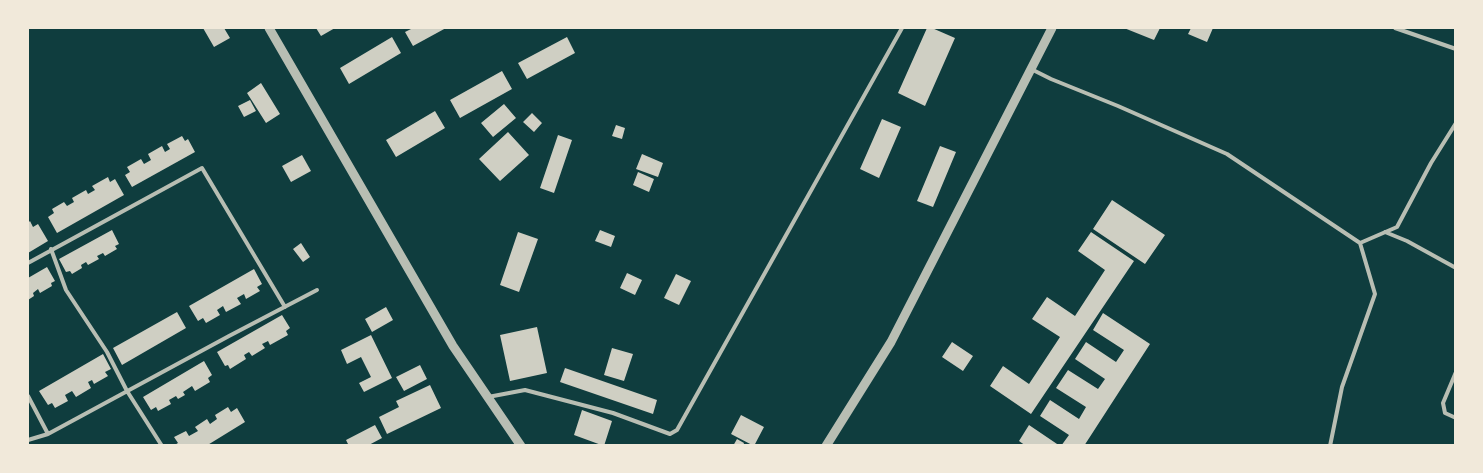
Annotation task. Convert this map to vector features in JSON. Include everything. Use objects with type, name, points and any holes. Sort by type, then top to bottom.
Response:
[{"type":"street","points":[[269,28],[453,346],[521,446]]},
{"type":"street","points":[[826,446],[891,342],[1052,28]]},
{"type":"lane","points":[[488,397],[525,390],[613,413],[670,434],[677,430],[902,28]]},
{"type":"lane","points":[[1395,28],[1456,49]]},
{"type":"lane","points":[[1031,69],[1227,154],[1360,243],[1375,294],[1342,387],[1330,446]]},
{"type":"lane","points":[[1360,243],[1397,227],[1431,163],[1456,123]]},
{"type":"lane","points":[[28,263],[202,168],[284,307]]},
{"type":"lane","points":[[1385,232],[1407,241],[1456,268]]},
{"type":"lane","points":[[51,250],[66,290],[107,352],[127,391],[162,446]]},
{"type":"lane","points":[[28,440],[48,434],[317,290]]},
{"type":"lane","points":[[1456,372],[1442,403],[1445,412],[1456,418]]},
{"type":"lane","points":[[28,396],[48,434]]},
{"type":"building","points":[[203,28],[224,28],[230,38],[214,47]]},
{"type":"building","points":[[316,28],[335,28],[321,36]]},
{"type":"building","points":[[413,28],[446,28],[413,46],[405,32]]},
{"type":"building","points":[[927,28],[932,28],[955,38],[925,106],[898,93]]},
{"type":"building","points":[[1124,28],[1160,28],[1154,40]]},
{"type":"building","points":[[1191,28],[1213,28],[1207,42],[1188,34]]},
{"type":"building","points":[[392,37],[401,53],[349,84],[340,68]]},
{"type":"building","points":[[567,37],[575,53],[527,79],[518,63]]},
{"type":"building","points":[[502,71],[512,89],[460,118],[450,100]]},
{"type":"building","points":[[261,83],[280,114],[266,123],[247,93]]},
{"type":"building","points":[[250,100],[256,111],[244,117],[238,106]]},
{"type":"building","points":[[504,104],[516,118],[493,137],[481,123]]},
{"type":"building","points":[[435,111],[445,128],[396,157],[386,140]]},
{"type":"building","points":[[532,113],[542,123],[534,132],[523,122]]},
{"type":"building","points":[[882,119],[901,127],[879,178],[860,169]]},
{"type":"building","points":[[616,125],[625,128],[622,139],[612,136]]},
{"type":"building","points":[[508,132],[529,155],[500,181],[479,159]]},
{"type":"building","points":[[558,135],[572,140],[554,193],[540,188]]},
{"type":"building","points":[[182,136],[185,141],[188,139],[195,152],[132,187],[125,175],[130,172],[127,167],[141,159],[144,164],[151,160],[148,154],[162,146],[165,152],[170,149],[167,144]]},
{"type":"building","points":[[940,146],[956,152],[933,207],[917,201]]},
{"type":"building","points":[[642,154],[663,163],[658,177],[636,169]]},
{"type":"building","points":[[302,155],[311,171],[291,182],[282,166]]},
{"type":"building","points":[[638,172],[654,179],[649,192],[633,185]]},
{"type":"building","points":[[108,177],[110,182],[115,179],[124,195],[57,233],[48,217],[54,213],[52,209],[64,202],[67,206],[74,202],[72,198],[86,190],[88,194],[95,190],[92,186]]},
{"type":"building","points":[[1112,200],[1165,235],[1145,264],[1093,229]]},
{"type":"building","points":[[30,221],[33,227],[38,224],[48,241],[28,253],[28,223]]},
{"type":"building","points":[[112,230],[119,244],[115,246],[117,249],[105,256],[103,253],[97,256],[99,259],[88,265],[86,262],[81,265],[82,268],[72,274],[70,271],[66,272],[59,259]]},
{"type":"building","points":[[600,230],[615,236],[611,247],[595,241]]},
{"type":"building","points":[[518,232],[538,239],[519,292],[500,285]]},
{"type":"building","points":[[1091,232],[1134,261],[1031,414],[990,386],[1003,366],[1029,384],[1060,337],[1032,319],[1047,297],[1075,316],[1105,270],[1078,251]]},
{"type":"building","points":[[301,243],[310,257],[303,262],[293,249]]},
{"type":"building","points":[[47,267],[55,281],[51,283],[52,286],[40,293],[38,289],[33,293],[34,296],[28,300],[28,278]]},
{"type":"building","points":[[254,269],[262,284],[257,287],[260,291],[246,299],[244,294],[237,298],[241,304],[226,312],[223,306],[217,310],[220,315],[206,323],[203,318],[198,321],[189,306]]},
{"type":"building","points":[[627,273],[642,280],[635,295],[620,288]]},
{"type":"building","points":[[676,274],[691,281],[679,305],[664,298]]},
{"type":"building","points":[[386,307],[393,320],[372,332],[365,319]]},
{"type":"building","points":[[177,312],[186,328],[122,365],[113,348]]},
{"type":"building","points":[[1103,313],[1150,344],[1084,446],[1061,446],[1069,435],[1040,416],[1050,400],[1079,419],[1086,407],[1056,388],[1068,370],[1098,389],[1105,379],[1075,359],[1086,342],[1116,362],[1124,350],[1093,330]]},
{"type":"building","points":[[282,315],[290,328],[286,331],[288,335],[270,345],[268,341],[262,344],[265,348],[252,356],[249,352],[244,355],[246,359],[230,369],[228,365],[225,366],[217,352]]},
{"type":"building","points":[[537,327],[547,373],[510,381],[500,335]]},
{"type":"building","points":[[371,335],[392,378],[364,392],[359,383],[371,377],[361,357],[347,364],[341,350]]},
{"type":"building","points":[[952,342],[973,356],[963,371],[942,357]]},
{"type":"building","points":[[612,348],[633,354],[624,381],[604,375]]},
{"type":"building","points":[[103,354],[111,369],[105,372],[108,376],[94,384],[92,380],[88,382],[91,388],[76,397],[72,391],[65,395],[68,401],[55,408],[52,403],[48,405],[39,391]]},
{"type":"building","points":[[204,361],[212,375],[208,378],[210,382],[195,391],[192,386],[183,392],[185,395],[178,399],[176,396],[169,400],[171,404],[158,411],[156,407],[151,410],[143,397]]},
{"type":"building","points":[[420,365],[427,379],[404,391],[396,377]]},
{"type":"building","points":[[565,368],[657,400],[653,414],[560,382]]},
{"type":"building","points":[[430,385],[441,408],[387,434],[379,417],[399,407],[396,401]]},
{"type":"building","points":[[228,407],[231,412],[237,408],[245,422],[206,446],[173,446],[178,443],[174,437],[186,431],[189,436],[198,431],[195,427],[207,419],[210,424],[217,419],[215,415]]},
{"type":"building","points":[[582,410],[612,421],[604,446],[574,435]]},
{"type":"building","points":[[741,415],[764,427],[754,446],[731,434]]},
{"type":"building","points":[[375,425],[382,438],[367,446],[349,446],[346,440]]},
{"type":"building","points":[[1029,425],[1060,446],[1026,446],[1019,441]]},
{"type":"building","points":[[737,439],[744,443],[743,446],[733,446]]}]
